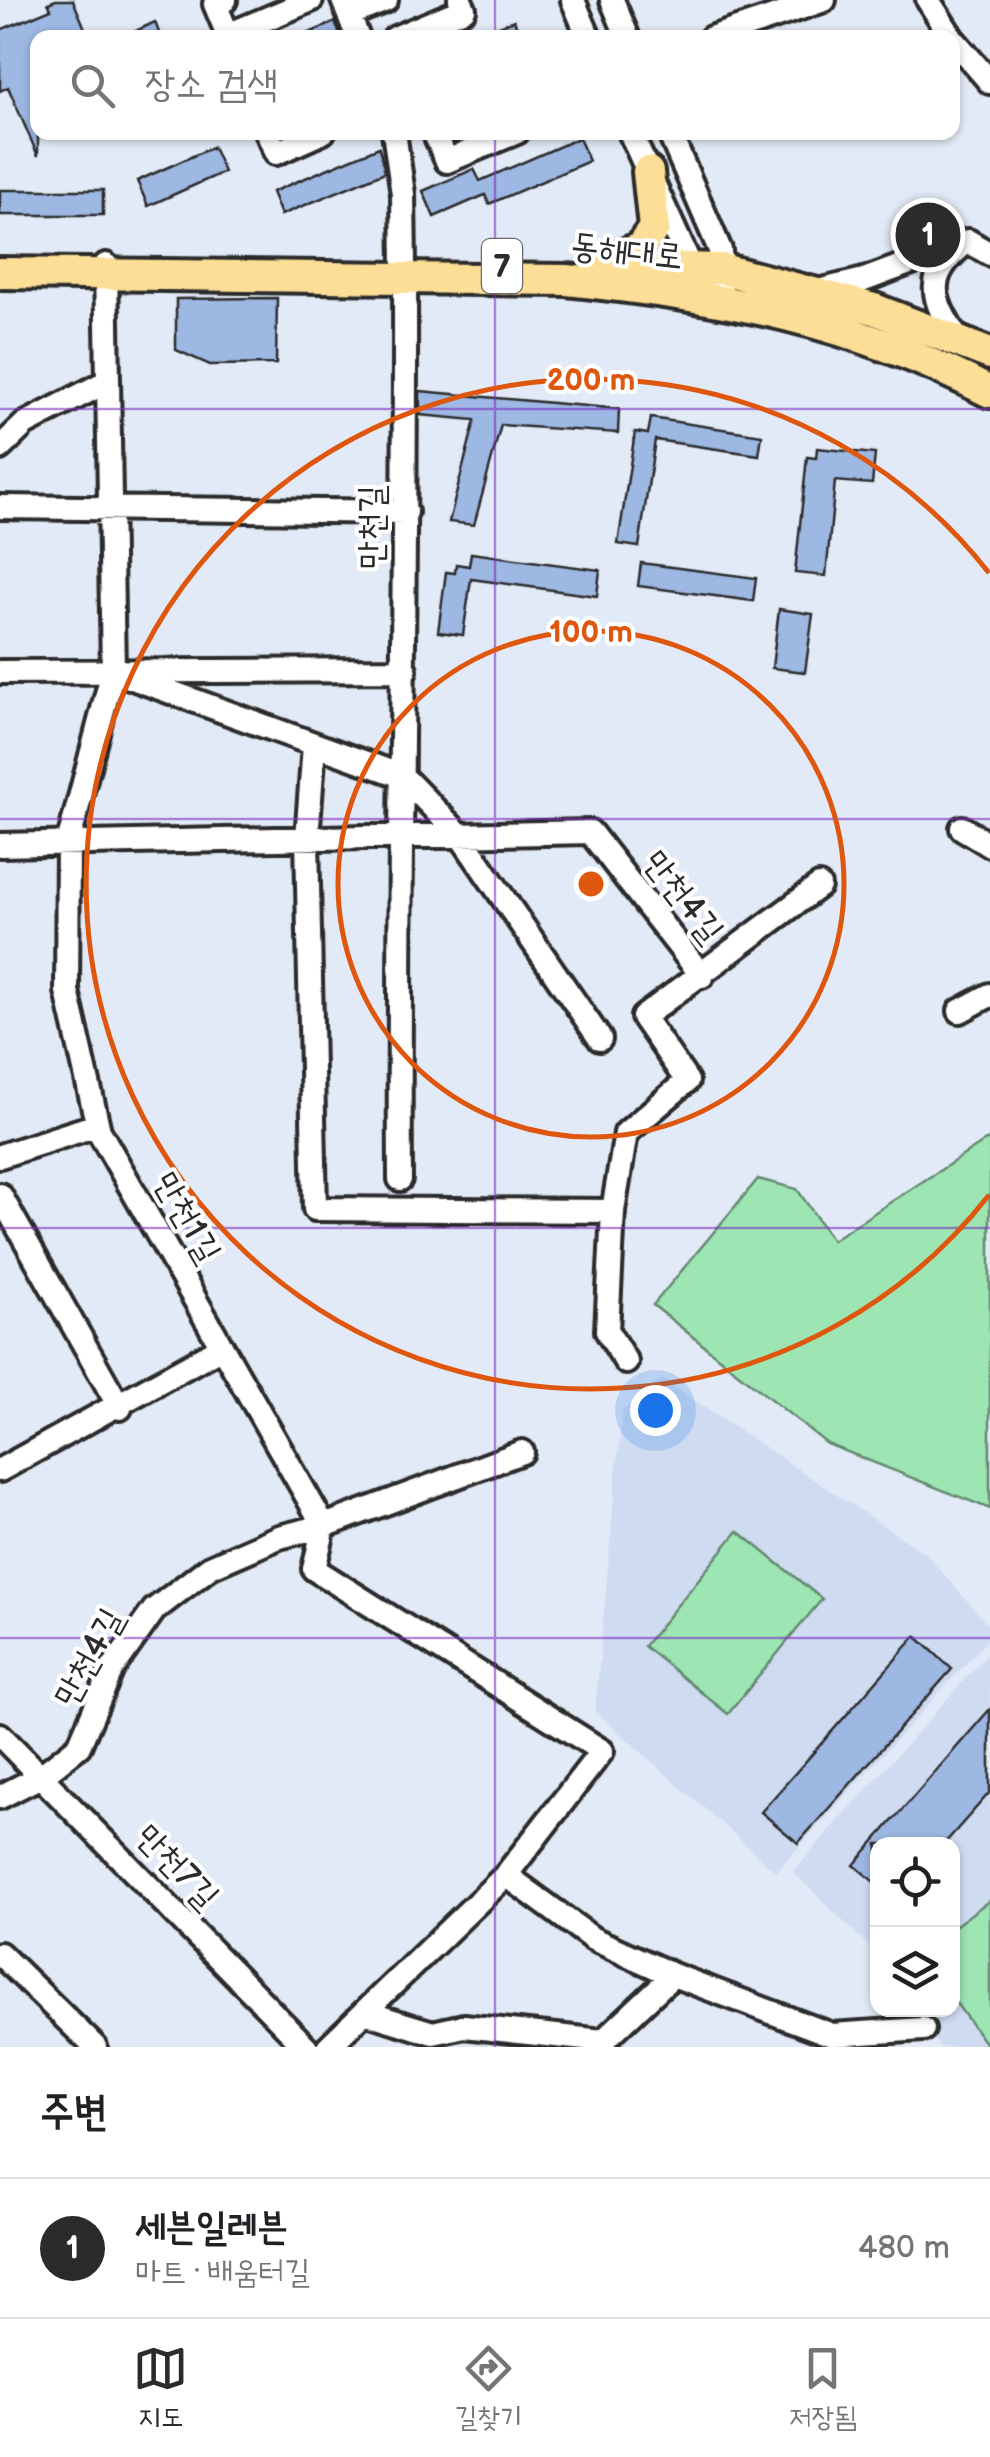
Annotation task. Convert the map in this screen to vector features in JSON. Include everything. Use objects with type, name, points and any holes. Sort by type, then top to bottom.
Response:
[{"type":"main road","points":[[598,266],[640,248],[654,228],[648,172]]},
{"type":"main road","name":"동해대로","points":[[0,265],[706,282],[882,341],[990,392]]},
{"type":"main road","name":"동해대로","points":[[404,272],[598,266],[814,292],[990,354]]},
{"type":"main road","name":"동해대로","points":[[0,273],[106,269]]},
{"type":"street","points":[[226,0],[215,4],[226,30]]},
{"type":"street","points":[[238,30],[311,0]]},
{"type":"street","points":[[350,18],[386,0]]},
{"type":"street","points":[[414,30],[464,9],[460,0]]},
{"type":"street","points":[[573,0],[586,30]]},
{"type":"street","points":[[612,0],[625,30]]},
{"type":"street","points":[[735,30],[824,0]]},
{"type":"street","points":[[928,0],[947,30]]},
{"type":"street","points":[[960,47],[990,82]]},
{"type":"street","points":[[270,140],[276,153],[305,140]]},
{"type":"street","name":"만천길","points":[[395,140],[404,194],[406,512],[406,670],[397,836],[400,1179]]},
{"type":"street","points":[[438,140],[447,161],[498,140]]},
{"type":"street","points":[[634,140],[706,282]]},
{"type":"street","points":[[672,140],[720,250],[706,282]]},
{"type":"street","points":[[979,237],[990,254]]},
{"type":"street","points":[[814,292],[864,280],[979,237]]},
{"type":"street","points":[[960,341],[941,314],[936,280],[942,263],[979,237]]},
{"type":"street","name":"만천1길","points":[[106,269],[113,672],[68,844],[67,991],[97,1124],[324,1526]]},
{"type":"street","points":[[0,448],[25,424],[108,381]]},
{"type":"street","points":[[0,507],[406,512]]},
{"type":"street","points":[[0,672],[406,670]]},
{"type":"street","points":[[113,672],[402,776],[460,835],[600,1039]]},
{"type":"street","points":[[314,745],[307,839],[315,1209],[612,1211]]},
{"type":"street","points":[[962,828],[990,846]]},
{"type":"street","name":"만천4길","points":[[460,835],[590,832],[702,976],[643,1017],[686,1081],[626,1133],[612,1211],[607,1331],[626,1362]]},
{"type":"street","points":[[0,846],[460,835]]},
{"type":"street","points":[[702,976],[819,886]]},
{"type":"street","points":[[960,1011],[990,994]]},
{"type":"street","points":[[0,1156],[97,1124]]},
{"type":"street","points":[[0,1196],[120,1408]]},
{"type":"street","points":[[3,1463],[120,1408],[222,1347]]},
{"type":"street","name":"만천4길","points":[[0,1798],[41,1776],[79,1746],[112,1669],[154,1610],[210,1567],[279,1536],[324,1526],[522,1452]]},
{"type":"street","points":[[324,1526],[314,1569],[602,1751],[506,1875],[328,2047]]},
{"type":"street","name":"만천7길","points":[[0,1735],[306,2047]]},
{"type":"street","points":[[506,1875],[593,1939],[673,1975],[832,2035],[923,2030]]},
{"type":"street","points":[[0,1954],[80,2042]]},
{"type":"street","points":[[364,2012],[434,2033],[464,2026],[603,2041],[673,1975]]},
{"type":"shaded area","points":[[662,1379],[926,1554],[990,1627],[990,1637],[776,1872],[595,1711],[622,1411]]},
{"type":"shaded area","points":[[990,1651],[990,2047],[939,2047],[919,2017],[960,2017],[960,1837],[870,1837],[870,1947],[793,1872]]},
{"type":"green space","points":[[990,1138],[990,1509],[827,1444],[653,1305],[758,1179],[797,1189],[832,1240]]},
{"type":"green space","points":[[738,1531],[822,1599],[728,1714],[644,1646]]},
{"type":"green space","points":[[990,1900],[990,2047],[960,2009],[960,1922]]},
{"type":"building","points":[[73,0],[86,30],[30,30],[30,138],[8,87],[0,91],[0,30],[51,9],[48,3]]},
{"type":"building","points":[[514,20],[518,30],[489,30]]},
{"type":"building","points":[[155,22],[158,30],[138,30]]},
{"type":"building","points":[[335,22],[338,30],[316,30]]},
{"type":"building","points":[[574,140],[580,140],[589,161],[489,204],[485,195],[434,217],[423,191],[474,169],[480,181]]},
{"type":"building","points":[[213,147],[224,172],[148,206],[137,181]]},
{"type":"building","points":[[379,147],[385,172],[281,215],[272,192]]},
{"type":"building","points":[[0,190],[103,190],[103,215],[0,215]]},
{"type":"building","points":[[277,298],[276,364],[210,365],[176,350],[176,299]]},
{"type":"building","points":[[420,391],[619,409],[618,433],[501,425],[474,525],[449,522],[475,420],[420,415]]},
{"type":"building","points":[[651,418],[762,435],[759,455],[655,440],[639,547],[618,544],[635,432],[648,434]]},
{"type":"building","points":[[817,448],[875,454],[872,484],[835,481],[826,576],[795,573],[807,457],[816,458]]},
{"type":"building","points":[[471,553],[600,570],[597,596],[471,579],[463,635],[438,632],[446,572],[455,573],[456,564],[469,566]]},
{"type":"building","points":[[641,563],[756,578],[753,601],[638,586]]},
{"type":"building","points":[[779,609],[813,614],[805,672],[772,668]]},
{"type":"building","points":[[916,1636],[952,1669],[798,1843],[761,1812]]},
{"type":"building","points":[[990,1709],[990,1792],[950,1837],[878,1837]]},
{"type":"building","points":[[870,1847],[870,1878],[854,1865]]},
{"type":"place","name":"세븐일레븐","points":[[928,235]]}]
